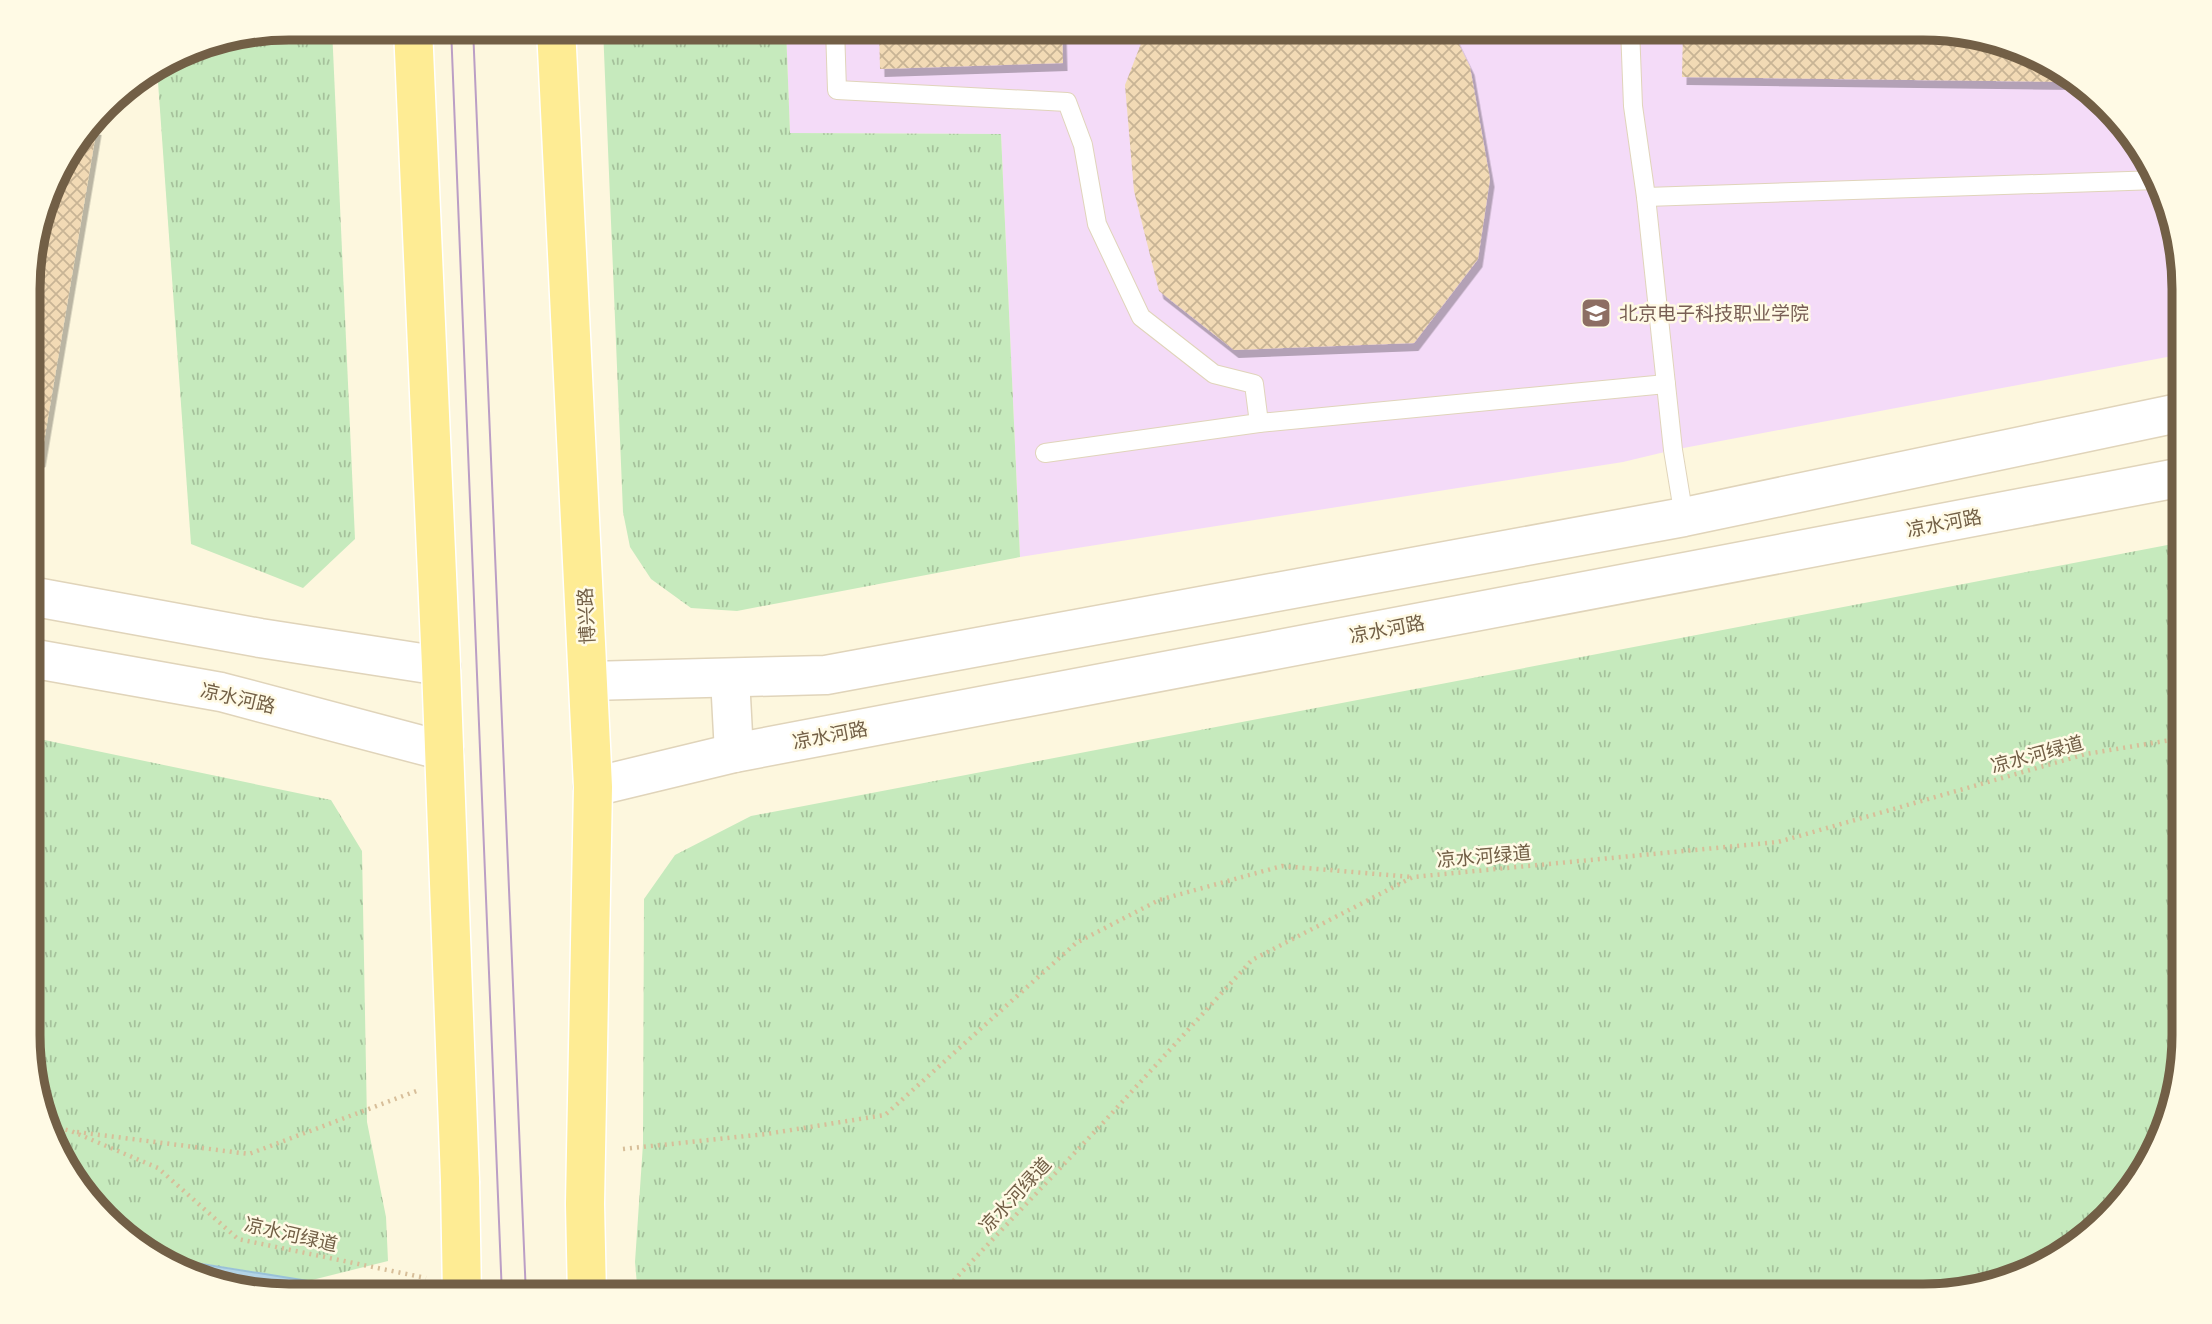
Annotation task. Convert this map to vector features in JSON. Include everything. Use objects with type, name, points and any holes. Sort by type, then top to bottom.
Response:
[{"type":"main road","points":[[414,40],[441,666],[460,1181],[461,1284]]},
{"type":"main road","name":"博兴路","points":[[557,40],[593,788],[585,1204],[587,1284]]},
{"type":"street","points":[[589,681],[826,675],[1684,517],[2171,414]]},
{"type":"street","name":"凉水河路","points":[[593,788],[734,753],[2171,479]]},
{"type":"street","points":[[40,598],[260,638],[441,666]]},
{"type":"street","points":[[221,692],[246,678],[256,664],[260,638]]},
{"type":"street","name":"凉水河路","points":[[40,660],[221,692],[444,751]]},
{"type":"street","points":[[730,678],[734,753]]},
{"type":"lane","points":[[835,40],[837,90],[1067,102],[1083,145],[1097,224],[1141,317],[1214,374],[1254,384],[1259,423]]},
{"type":"lane","points":[[1630,40],[1633,106],[1646,197],[1673,450],[1684,517]]},
{"type":"lane","points":[[1646,197],[2147,180]]},
{"type":"lane","points":[[1045,453],[1259,423],[1666,384]]},
{"type":"path","name":"凉水河绿道","points":[[950,1284],[1252,960],[1413,877],[1777,842],[2086,754],[2172,740]]},
{"type":"path","points":[[620,1150],[766,1133],[885,1115],[1076,943],[1159,900],[1282,866],[1413,877]]},
{"type":"path","points":[[71,1131],[249,1154],[420,1090]]},
{"type":"path","name":"凉水河绿道","points":[[58,1128],[158,1168],[238,1239],[439,1284]]},
{"type":"shaded area","name":"北京电子科技职业学院","points":[[786,40],[1956,42],[2003,53],[2061,82],[2099,113],[2130,151],[2153,194],[2167,240],[2171,273],[2171,356],[1673,450],[1623,462],[1020,557],[1001,134],[790,133]]},
{"type":"green space","points":[[289,40],[333,40],[355,539],[303,588],[191,544],[158,78],[194,59],[240,45]]},
{"type":"green space","points":[[603,40],[786,40],[790,133],[1001,134],[1020,557],[737,611],[691,608],[651,579],[630,547],[623,512]]},
{"type":"green space","points":[[2171,544],[2172,1035],[2170,1068],[2159,1115],[2130,1173],[2110,1199],[2087,1222],[2061,1242],[2033,1258],[2003,1271],[1972,1279],[1923,1284],[637,1284],[635,1262],[643,1144],[644,899],[675,855],[751,816]]},
{"type":"green space","points":[[40,739],[331,800],[362,851],[367,1122],[386,1217],[388,1261],[308,1281],[179,1258],[151,1242],[113,1211],[82,1173],[66,1145],[53,1115],[42,1068]]},
{"type":"water","points":[[187,1262],[323,1284],[256,1282],[209,1271]]},
{"type":"building","points":[[879,40],[1062,40],[1063,63],[880,69]]},
{"type":"building","points":[[1142,40],[1457,40],[1470,67],[1490,179],[1478,259],[1414,343],[1234,350],[1159,291],[1134,191],[1125,85]]},
{"type":"building","points":[[1683,40],[1923,40],[1956,42],[2003,53],[2061,82],[1682,77]]},
{"type":"building","points":[[96,133],[41,459],[42,256],[59,194],[82,151]]},
{"type":"tram line","points":[[451,40],[502,1284]]},
{"type":"tram line","points":[[474,40],[525,1284]]},
{"type":"place","name":"北京电子科技职业学院","points":[[1596,313]]}]
